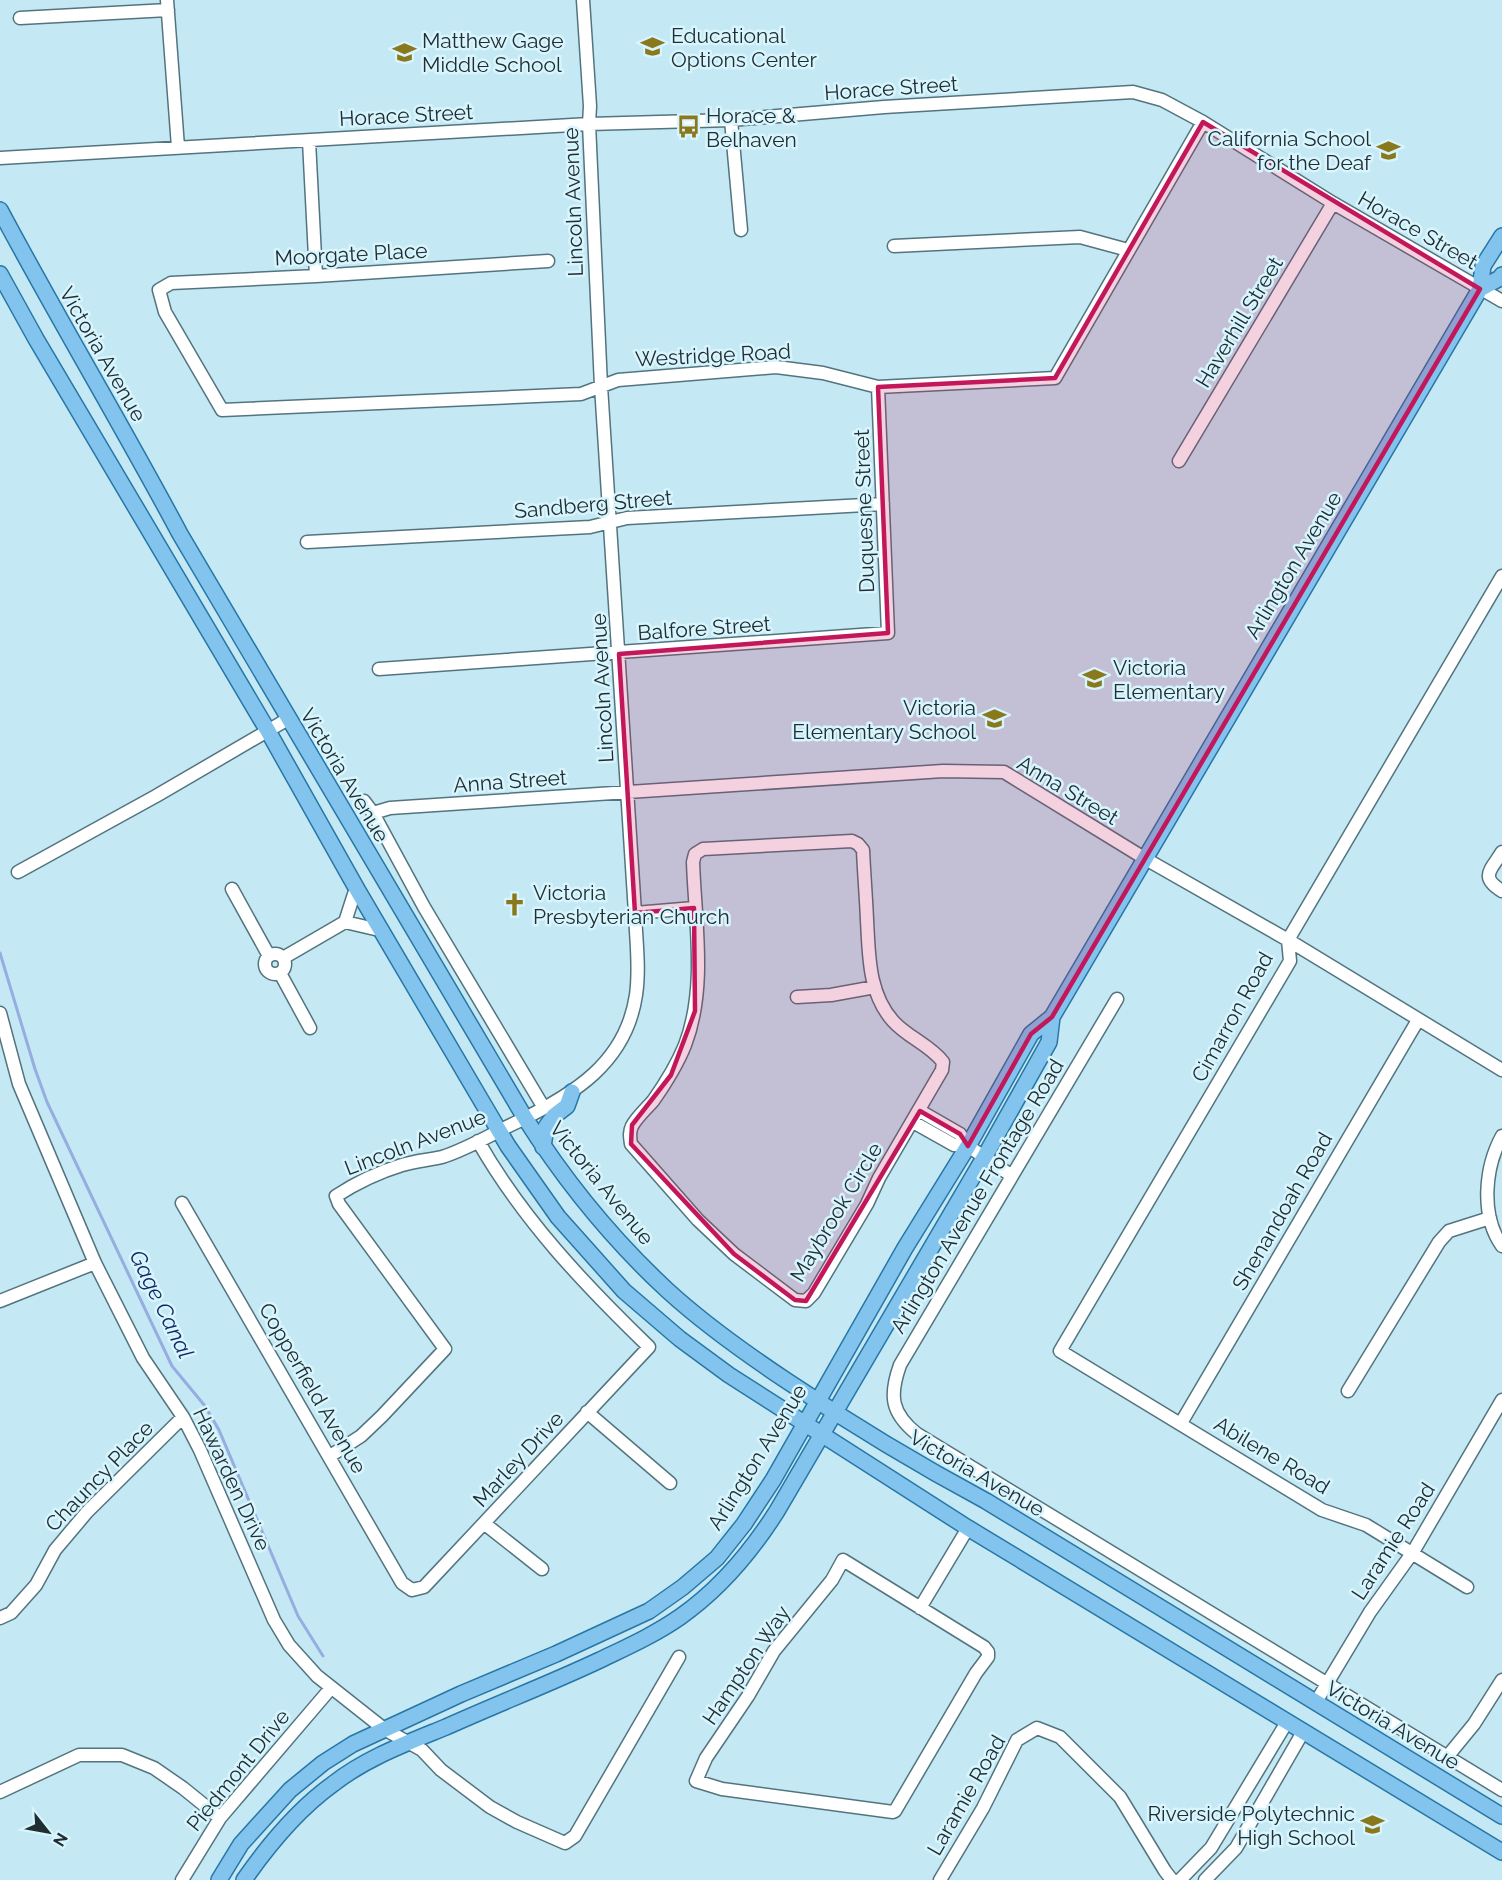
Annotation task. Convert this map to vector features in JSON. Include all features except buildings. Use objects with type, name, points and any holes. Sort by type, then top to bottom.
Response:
[{"type":"main road","name":"Victoria Avenue","points":[[0,210],[180,534],[525,1118],[569,1183],[602,1223],[668,1291],[710,1327],[818,1402],[918,1464],[996,1507],[1502,1816]]},
{"type":"main road","name":"Arlington Avenue","points":[[219,1880],[241,1844],[290,1790],[343,1750],[384,1729],[638,1616],[683,1587],[717,1558],[744,1524],[773,1480],[905,1248],[968,1146],[1031,1034],[1052,1017],[1480,289],[1483,266],[1502,236]]},
{"type":"main road","name":"Victoria Avenue","points":[[0,274],[499,1131],[558,1217],[624,1291],[680,1339],[805,1424],[968,1528],[1502,1852]]},
{"type":"main road","name":"Arlington Avenue","points":[[1480,289],[1502,275]]},
{"type":"main road","name":"Arlington Avenue","points":[[244,1880],[284,1827],[312,1800],[363,1764],[557,1680],[652,1635],[681,1616],[717,1587],[760,1537],[835,1412],[1049,1042],[1052,1017]]},
{"type":"main road","points":[[543,1147],[546,1127],[554,1116],[567,1106],[572,1092]]},
{"type":"street","name":"Lincoln Avenue","points":[[330,1456],[361,1436],[446,1349],[339,1204],[336,1196],[378,1173],[444,1156],[525,1118],[572,1092],[585,1083],[608,1059],[625,1030],[636,996],[638,976],[635,913],[601,386],[590,106],[583,0]]},
{"type":"street","points":[[21,18],[167,5],[178,147]]},
{"type":"street","name":"Horace Street","points":[[0,158],[589,124],[731,120],[884,107],[1133,92],[1161,100],[1203,122],[1333,203],[1502,301]]},
{"type":"street","points":[[731,120],[741,230]]},
{"type":"street","name":"Westridge Road","points":[[222,410],[581,394],[618,380],[776,367],[823,373],[878,387],[1054,378],[1203,122]]},
{"type":"street","points":[[309,141],[316,276]]},
{"type":"street","name":"Haverhill Street","points":[[1179,461],[1333,203]]},
{"type":"street","points":[[894,246],[1080,237],[1128,250]]},
{"type":"street","name":"Moorgate Place","points":[[222,410],[165,312],[159,290],[171,283],[548,261]]},
{"type":"street","name":"Duquesne Street","points":[[878,387],[888,633]]},
{"type":"street","name":"Sandberg Street","points":[[307,542],[590,526],[627,518],[883,504]]},
{"type":"street","name":"Cimarron Road","points":[[1060,1351],[1290,961],[1288,940],[1500,582]]},
{"type":"street","name":"Balfore Street","points":[[379,669],[619,654],[888,633]]},
{"type":"street","points":[[18,872],[288,719]]},
{"type":"street","name":"Anna Street","points":[[373,813],[390,808],[943,771],[1004,772],[1144,858],[1288,940],[1502,1070]]},
{"type":"street","points":[[364,801],[373,813],[424,907],[544,1108]]},
{"type":"street","points":[[635,913],[694,908],[693,862],[696,854],[703,849],[852,841],[858,844],[862,850],[871,973],[880,1002],[903,1031],[937,1055],[943,1062],[942,1070],[913,1122],[954,1145],[968,1146]]},
{"type":"street","points":[[1502,852],[1489,874],[1489,880],[1491,885],[1502,891]]},
{"type":"street","points":[[232,889],[269,956]]},
{"type":"street","points":[[283,958],[345,922],[354,894],[358,891]]},
{"type":"street","name":"Maybrook Circle","points":[[694,908],[698,978],[695,1011],[685,1045],[671,1074],[652,1102],[632,1125],[629,1134],[631,1144],[698,1220],[734,1254],[769,1281],[795,1300],[806,1301],[820,1283],[913,1122]]},
{"type":"street","points":[[345,922],[375,929],[380,928]]},
{"type":"street","points":[[277,954],[283,958],[285,966],[280,973],[273,974],[266,970],[264,962],[269,956],[277,954]]},
{"type":"street","points":[[280,973],[310,1028]]},
{"type":"street","points":[[797,998],[875,987]]},
{"type":"street","name":"Arlington Avenue Frontage Road","points":[[1117,999],[900,1365],[893,1385],[895,1406],[901,1419],[917,1434],[1328,1683]]},
{"type":"street","name":"Hawarden Drive","points":[[0,1013],[19,1084],[95,1263],[143,1358],[183,1417],[200,1450],[274,1620],[289,1645],[305,1664],[331,1688],[384,1729],[422,1750],[441,1770],[484,1804],[560,1842],[569,1842],[575,1836],[679,1657]]},
{"type":"street","name":"Shenandoah Road","points":[[1180,1423],[1418,1020]]},
{"type":"street","points":[[920,1111],[960,1134],[968,1146],[1012,1176]]},
{"type":"street","points":[[1502,1136],[1494,1151],[1487,1184],[1490,1218],[1497,1239],[1502,1246]]},
{"type":"street","name":"Marley Drive","points":[[412,1590],[424,1587],[649,1347],[594,1294],[534,1225],[478,1141]]},
{"type":"street","name":"Copperfield Avenue","points":[[182,1203],[402,1583],[412,1590]]},
{"type":"street","points":[[1348,1391],[1439,1242],[1449,1231],[1490,1218]]},
{"type":"street","points":[[0,1301],[95,1263]]},
{"type":"street","name":"Abilene Road","points":[[1060,1351],[1322,1510],[1366,1525],[1467,1587]]},
{"type":"street","name":"Laramie Road","points":[[1316,1702],[1370,1612],[1413,1552],[1502,1400]]},
{"type":"street","points":[[587,1412],[670,1483]]},
{"type":"street","name":"Chauncy Place","points":[[0,1618],[11,1613],[36,1585],[55,1550],[87,1512],[183,1417]]},
{"type":"street","points":[[485,1524],[542,1569]]},
{"type":"street","points":[[920,1608],[968,1528]]},
{"type":"street","name":"Hampton Way","points":[[843,1560],[920,1608],[984,1647],[988,1652],[988,1657],[976,1673],[895,1811],[722,1789],[696,1781],[706,1758],[748,1696],[774,1652],[832,1580],[843,1560]]},
{"type":"street","points":[[1447,1756],[1474,1724],[1502,1680]]},
{"type":"street","points":[[1328,1683],[1502,1790]]},
{"type":"street","name":"Piedmont Drive","points":[[182,1880],[220,1818],[331,1688]]},
{"type":"street","points":[[1180,1880],[1211,1848],[1287,1722]]},
{"type":"street","name":"Laramie Road","points":[[940,1880],[983,1808],[1017,1740],[1036,1728],[1060,1737],[1120,1797],[1172,1880]]},
{"type":"street","points":[[1205,1880],[1236,1848],[1303,1732]]},
{"type":"street","points":[[0,1792],[79,1755],[122,1755],[154,1768],[220,1818]]},
{"type":"highlighted area","points":[[1203,122],[1480,289],[1052,1017],[1031,1034],[968,1146],[960,1134],[920,1111],[806,1301],[795,1300],[734,1254],[631,1144],[632,1125],[671,1075],[695,1011],[694,908],[635,913],[619,654],[888,633],[878,387],[1055,378]]},
{"type":"waterway","name":"Gage Canal","points":[[0,953],[47,1102],[172,1366],[205,1406],[219,1430],[298,1616],[323,1656]]},
{"type":"place","name":"Educational Options Center","points":[[653,47]]},
{"type":"place","name":"Matthew Gage Middle School","points":[[404,52]]},
{"type":"place","name":"Horace & Belhaven","points":[[688,127]]},
{"type":"place","name":"California School for the Deaf","points":[[1389,150]]},
{"type":"place","name":"Victoria Elementary","points":[[1095,679]]},
{"type":"place","name":"Victoria Elementary School","points":[[994,719]]},
{"type":"place","name":"Victoria Presbyterian Church","points":[[515,904]]},
{"type":"place","name":"Riverside Polytechnic High School","points":[[1373,1825]]}]
